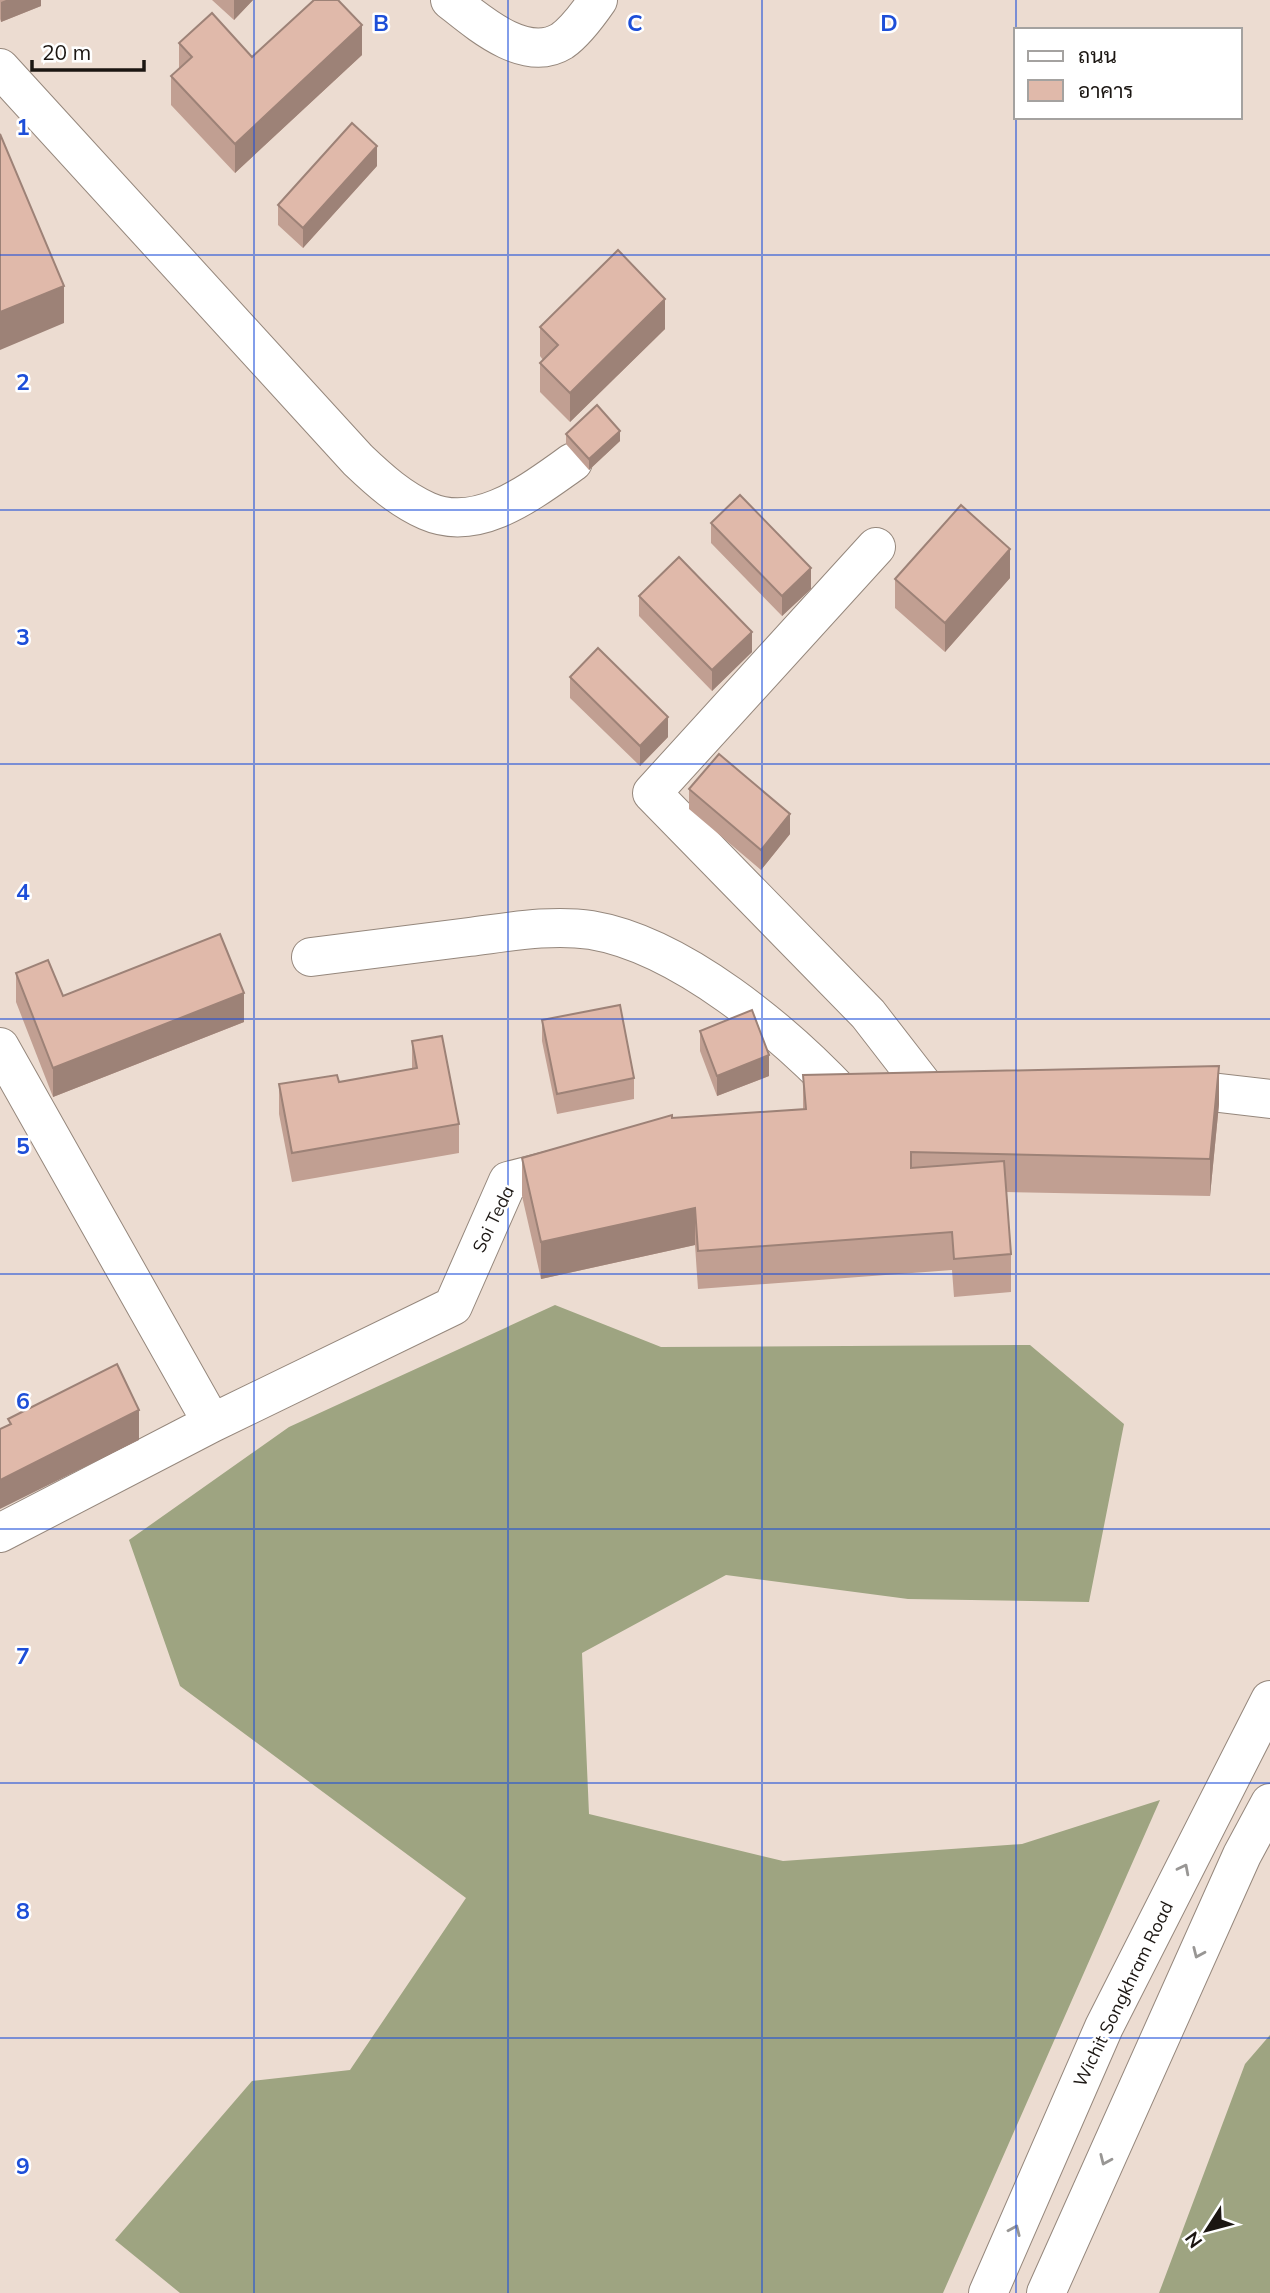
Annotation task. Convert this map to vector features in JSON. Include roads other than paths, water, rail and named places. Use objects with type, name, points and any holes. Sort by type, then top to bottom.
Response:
[{"type":"street","points":[[450,0],[504,37],[528,47],[540,48],[564,39],[598,0]]},
{"type":"street","points":[[0,68],[358,460],[405,500],[429,512],[454,517],[476,514],[498,508],[525,495],[573,462]]},
{"type":"street","points":[[876,547],[653,793],[868,1014],[933,1098]]},
{"type":"street","points":[[311,957],[532,929],[588,930],[621,937],[651,949],[715,986],[797,1050],[845,1097]]},
{"type":"street","points":[[0,1047],[212,1423]]},
{"type":"street","points":[[1137,1087],[1164,1086],[1270,1099]]},
{"type":"street","points":[[804,1107],[845,1097],[974,1096]]},
{"type":"street","name":"Soi Teda","points":[[0,1533],[212,1423],[453,1306],[508,1181],[602,1157]]},
{"type":"street","name":"Wichit Songkhram Road","points":[[988,2293],[1104,2027],[1270,1700]]},
{"type":"street","points":[[1046,2293],[1236,1867],[1270,1803]]}]
